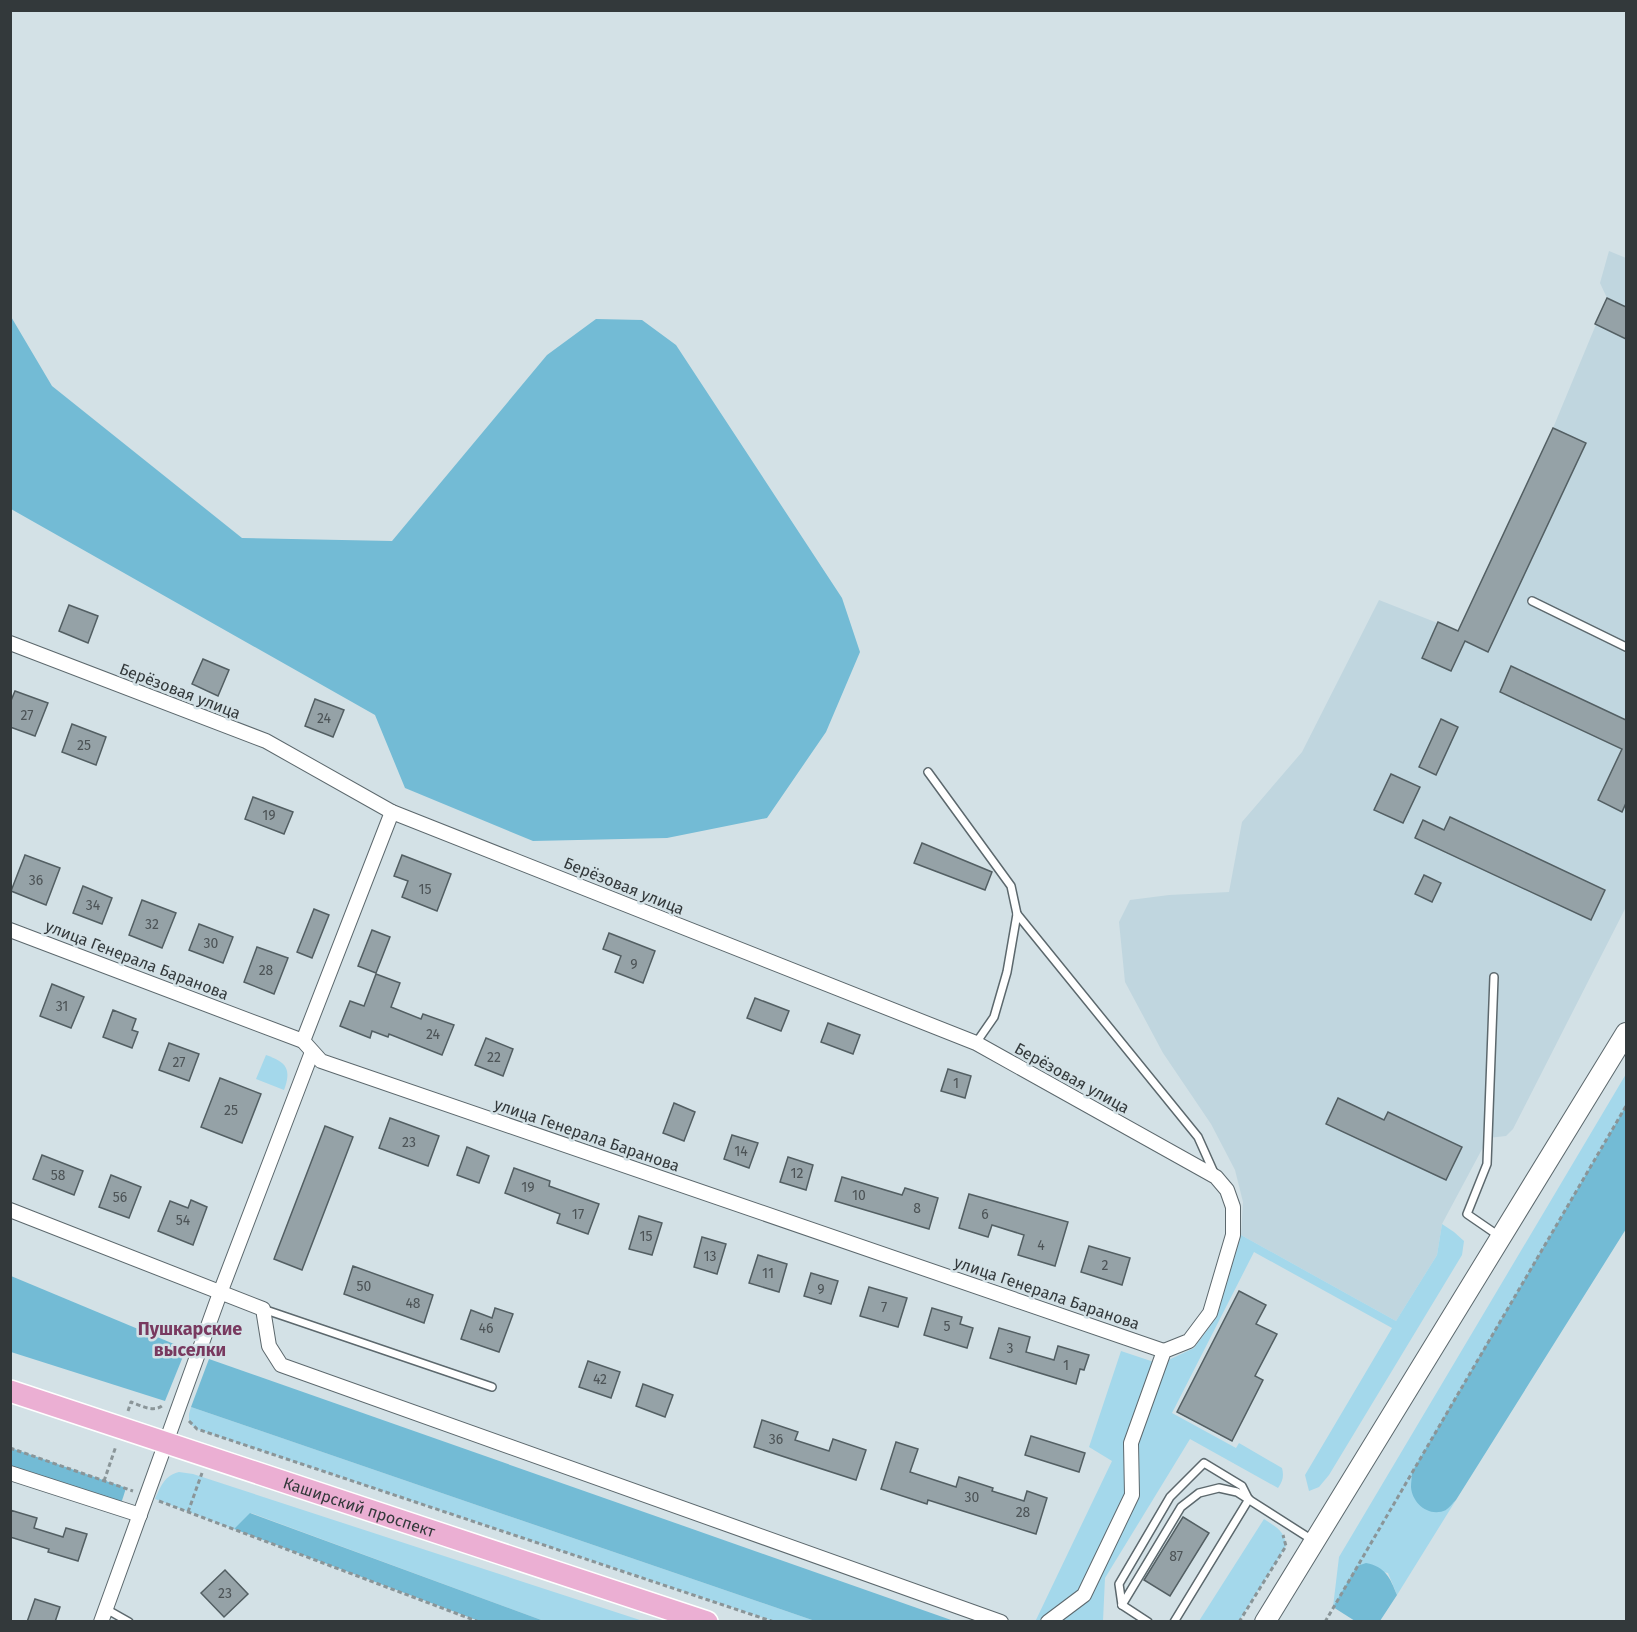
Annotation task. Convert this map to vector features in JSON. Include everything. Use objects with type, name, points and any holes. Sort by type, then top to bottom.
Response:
[{"type":"main road","points":[[1266,1622],[1626,1033]]},
{"type":"main road","name":"Каширский проспект","points":[[10,1392],[707,1622]]},
{"type":"street","name":"Берёзовая улица","points":[[10,644],[266,741],[392,812],[976,1042],[1216,1178]]},
{"type":"street","points":[[303,1041],[392,812]]},
{"type":"street","name":"улица Генерала Баранова","points":[[10,930],[303,1041],[321,1061],[1164,1351]]},
{"type":"street","points":[[104,1615],[220,1293],[312,1052]]},
{"type":"street","points":[[1048,1622],[1084,1595],[1132,1495],[1131,1443],[1164,1351],[1189,1341],[1210,1313],[1233,1235],[1233,1207],[1227,1190],[1216,1178]]},
{"type":"street","points":[[10,1210],[263,1309],[269,1347],[282,1365],[1001,1622]]},
{"type":"street","points":[[10,1473],[140,1515]]},
{"type":"lane","points":[[1532,601],[1626,647]]},
{"type":"lane","points":[[928,772],[1011,886],[1017,914],[1007,972],[994,1017],[976,1042]]},
{"type":"lane","points":[[1017,914],[1198,1137],[1216,1178]]},
{"type":"lane","points":[[1494,977],[1487,1164],[1467,1214],[1501,1238]]},
{"type":"lane","points":[[263,1309],[492,1387]]},
{"type":"lane","points":[[1148,1622],[1122,1605],[1119,1584],[1170,1497],[1204,1463],[1242,1486],[1249,1499]]},
{"type":"lane","points":[[1122,1605],[1181,1507],[1199,1493],[1219,1488],[1237,1492],[1315,1542]]},
{"type":"lane","points":[[1174,1622],[1249,1499]]},
{"type":"lane","points":[[104,1615],[129,1622]]},
{"type":"path","points":[[1325,1622],[1626,1106]]},
{"type":"path","points":[[10,1448],[147,1496],[479,1622]]},
{"type":"path","points":[[1239,1622],[1286,1546],[1280,1529]]},
{"type":"shaded area","points":[[1609,251],[1626,258],[1626,907],[1513,1129],[1506,1136],[1488,1138],[1442,1224],[1437,1255],[1396,1321],[1241,1235],[1243,1202],[1235,1170],[1211,1124],[1163,1053],[1125,982],[1119,922],[1130,900],[1169,895],[1229,892],[1242,822],[1302,752],[1379,600],[1458,631],[1553,428],[1607,298],[1600,283]]},
{"type":"shaded area","points":[[10,315],[52,386],[242,538],[392,541],[547,355],[596,319],[642,320],[676,345],[842,598],[860,652],[826,732],[767,818],[667,838],[533,841],[405,788],[375,715],[11,509]]},
{"type":"shaded area","points":[[266,1055],[278,1060],[286,1067],[287,1077],[284,1090],[256,1079]]},
{"type":"shaded area","points":[[1626,1074],[1626,1106],[1412,1472],[1446,1510],[1456,1500],[1397,1595],[1388,1573],[1357,1566],[1333,1607],[1339,1557]]},
{"type":"shaded area","points":[[1626,1106],[1626,1229],[1456,1500],[1446,1510],[1434,1512],[1428,1510],[1414,1498],[1411,1487],[1412,1472]]},
{"type":"shaded area","points":[[1442,1224],[1464,1241],[1462,1255],[1329,1475],[1319,1487],[1309,1491],[1305,1475],[1392,1328],[1254,1252],[1172,1413],[1236,1448],[1239,1443],[1282,1468],[1283,1478],[1280,1485],[1278,1488],[1190,1439],[1105,1578],[1103,1621],[1035,1622],[1112,1461],[1089,1447],[1121,1351],[1160,1364],[1194,1348],[1216,1318],[1241,1235],[1396,1321],[1437,1255]]},
{"type":"shaded area","points":[[11,1276],[186,1349],[165,1401],[11,1352]]},
{"type":"shaded area","points":[[209,1359],[954,1621],[815,1621],[191,1407]]},
{"type":"shaded area","points":[[191,1407],[815,1621],[773,1621],[197,1429],[189,1423]]},
{"type":"shaded area","points":[[11,1448],[126,1488],[120,1507],[11,1473]]},
{"type":"shaded area","points":[[179,1472],[193,1474],[643,1621],[544,1621],[251,1513],[234,1529],[155,1499],[166,1479]]},
{"type":"shaded area","points":[[250,1513],[544,1621],[479,1621],[234,1529]]},
{"type":"shaded area","points":[[1264,1519],[1282,1533],[1286,1546],[1239,1621],[1199,1621]]},
{"type":"shaded area","points":[[1366,1563],[1383,1570],[1397,1595],[1380,1621],[1355,1621],[1333,1607],[1357,1566]]},
{"type":"building","points":[[1607,298],[1626,307],[1626,339],[1595,324]]},
{"type":"building","points":[[1553,428],[1586,443],[1488,652],[1465,641],[1451,671],[1422,658],[1438,622],[1458,631]]},
{"type":"building","points":[[69,605],[98,616],[88,643],[59,631]]},
{"type":"building","points":[[203,659],[229,670],[218,696],[192,684]]},
{"type":"building","points":[[1511,666],[1626,720],[1626,803],[1622,812],[1598,800],[1622,749],[1500,692]]},
{"type":"building","points":[[15,691],[48,703],[35,736],[10,727],[10,703]]},
{"type":"building","points":[[315,699],[344,710],[333,737],[305,726]]},
{"type":"building","points":[[1441,719],[1458,727],[1436,775],[1419,767]]},
{"type":"building","points":[[72,724],[106,737],[96,765],[62,752]]},
{"type":"building","points":[[1391,774],[1420,787],[1403,823],[1374,810]]},
{"type":"building","points":[[253,797],[293,812],[284,834],[245,819]]},
{"type":"building","points":[[1450,817],[1605,890],[1591,920],[1415,838],[1423,820],[1444,830]]},
{"type":"building","points":[[922,843],[992,872],[985,890],[914,863]]},
{"type":"building","points":[[25,855],[60,868],[46,905],[11,891]]},
{"type":"building","points":[[402,855],[451,874],[437,911],[402,897],[408,881],[394,876]]},
{"type":"building","points":[[1424,875],[1441,883],[1432,902],[1415,894]]},
{"type":"building","points":[[83,886],[112,898],[102,924],[73,913]]},
{"type":"building","points":[[142,900],[176,913],[162,948],[129,935]]},
{"type":"building","points":[[314,909],[329,915],[312,958],[297,952]]},
{"type":"building","points":[[199,924],[233,937],[223,963],[189,950]]},
{"type":"building","points":[[372,930],[390,937],[376,973],[358,966]]},
{"type":"building","points":[[609,933],[655,951],[643,983],[615,972],[621,956],[603,949]]},
{"type":"building","points":[[257,947],[288,958],[274,994],[244,982]]},
{"type":"building","points":[[376,974],[400,983],[391,1007],[421,1019],[423,1014],[454,1025],[442,1055],[389,1034],[388,1037],[372,1031],[370,1038],[340,1026],[350,1001],[364,1006]]},
{"type":"building","points":[[52,984],[84,997],[71,1028],[40,1016]]},
{"type":"building","points":[[755,998],[789,1011],[781,1031],[747,1018]]},
{"type":"building","points":[[113,1010],[136,1019],[132,1030],[138,1032],[132,1048],[103,1037]]},
{"type":"building","points":[[828,1023],[860,1035],[853,1054],[821,1042]]},
{"type":"building","points":[[486,1038],[513,1049],[503,1076],[475,1065]]},
{"type":"building","points":[[169,1043],[199,1054],[189,1081],[159,1070]]},
{"type":"building","points":[[948,1069],[971,1076],[965,1098],[941,1091]]},
{"type":"building","points":[[220,1078],[261,1094],[242,1143],[201,1127]]},
{"type":"building","points":[[1338,1098],[1384,1120],[1388,1112],[1462,1147],[1446,1180],[1326,1124]]},
{"type":"building","points":[[674,1103],[695,1112],[684,1141],[663,1133]]},
{"type":"building","points":[[390,1118],[439,1136],[428,1166],[379,1148]]},
{"type":"building","points":[[325,1126],[353,1137],[302,1270],[274,1259]]},
{"type":"building","points":[[732,1135],[758,1143],[749,1168],[724,1159]]},
{"type":"building","points":[[467,1147],[489,1156],[479,1183],[457,1175]]},
{"type":"building","points":[[42,1155],[83,1171],[74,1195],[33,1179]]},
{"type":"building","points":[[788,1157],[813,1165],[806,1190],[780,1182]]},
{"type":"building","points":[[514,1168],[550,1181],[549,1186],[599,1204],[588,1234],[557,1223],[560,1214],[505,1193]]},
{"type":"building","points":[[111,1175],[141,1187],[129,1218],[99,1207]]},
{"type":"building","points":[[842,1177],[902,1195],[905,1188],[938,1198],[929,1229],[835,1201]]},
{"type":"building","points":[[969,1194],[1068,1222],[1055,1266],[1018,1255],[1024,1235],[992,1225],[988,1237],[959,1228]]},
{"type":"building","points":[[191,1200],[207,1207],[193,1245],[158,1231],[170,1201],[188,1208]]},
{"type":"building","points":[[639,1216],[662,1223],[652,1255],[629,1249]]},
{"type":"building","points":[[702,1237],[726,1244],[717,1274],[694,1267]]},
{"type":"building","points":[[1089,1246],[1130,1258],[1122,1285],[1081,1272]]},
{"type":"building","points":[[758,1255],[787,1264],[779,1292],[749,1283]]},
{"type":"building","points":[[353,1266],[433,1295],[424,1323],[344,1294]]},
{"type":"building","points":[[811,1273],[838,1281],[831,1304],[804,1296]]},
{"type":"building","points":[[869,1287],[907,1298],[898,1327],[860,1316]]},
{"type":"building","points":[[1239,1291],[1266,1305],[1256,1324],[1277,1334],[1255,1376],[1263,1380],[1232,1441],[1177,1412]]},
{"type":"building","points":[[495,1308],[513,1314],[499,1352],[461,1339],[471,1310],[492,1318]]},
{"type":"building","points":[[932,1308],[962,1317],[960,1324],[973,1328],[967,1348],[924,1335]]},
{"type":"building","points":[[999,1328],[1030,1337],[1026,1352],[1054,1360],[1058,1346],[1089,1355],[1084,1370],[1080,1369],[1076,1384],[990,1358]]},
{"type":"building","points":[[588,1361],[620,1372],[611,1398],[579,1387]]},
{"type":"building","points":[[643,1384],[673,1395],[665,1417],[636,1406]]},
{"type":"building","points":[[762,1420],[798,1432],[795,1440],[829,1451],[833,1439],[866,1450],[856,1480],[754,1447]]},
{"type":"building","points":[[1031,1436],[1085,1453],[1079,1472],[1025,1455]]},
{"type":"building","points":[[896,1442],[918,1449],[910,1472],[956,1487],[959,1477],[1024,1501],[1027,1491],[1047,1498],[1036,1534],[928,1500],[927,1504],[881,1489]]},
{"type":"building","points":[[10,1510],[37,1518],[34,1528],[63,1537],[66,1528],[87,1534],[78,1561],[10,1537]]},
{"type":"building","points":[[1183,1517],[1209,1533],[1170,1596],[1144,1580]]},
{"type":"building","points":[[225,1570],[248,1594],[224,1617],[201,1593]]},
{"type":"building","points":[[35,1599],[60,1607],[55,1622],[27,1622]]},
{"type":"district","name":"Пушкарские выселки","points":[[190,1339]]}]
